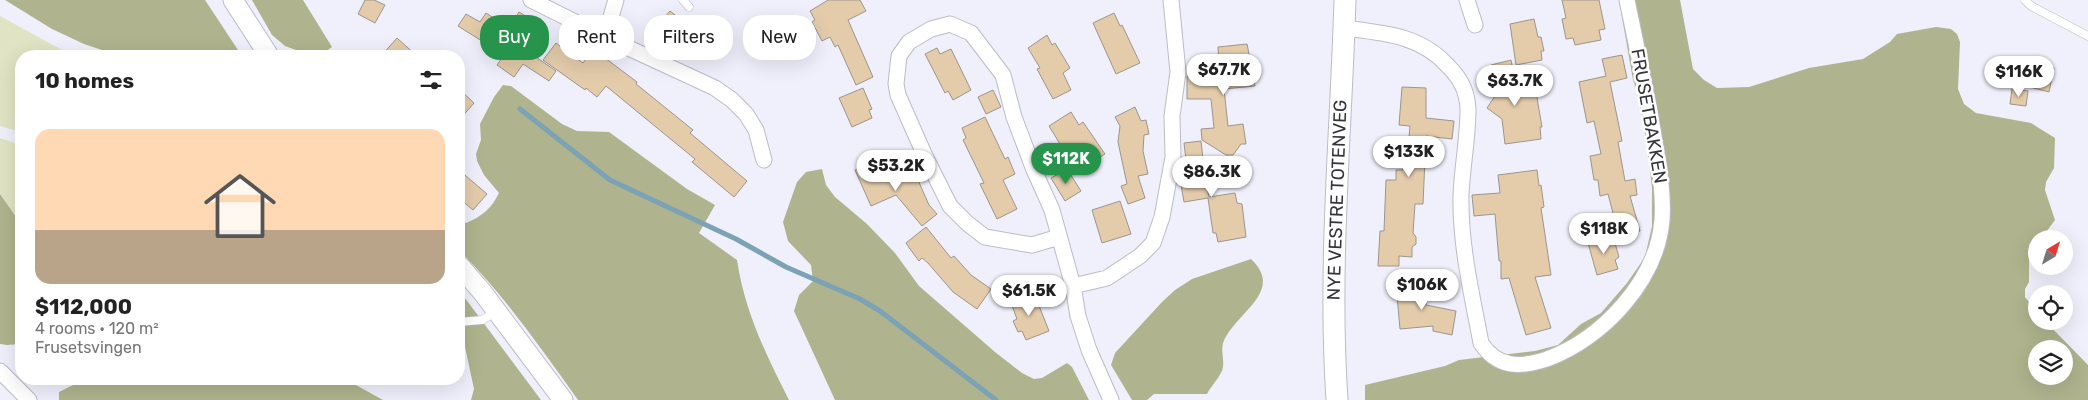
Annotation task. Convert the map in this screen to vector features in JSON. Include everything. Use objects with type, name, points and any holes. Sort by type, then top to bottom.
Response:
[{"type":"main road","name":"NYE VESTRE TOTENVEG","points":[[1337,400],[1333,289],[1334,232],[1345,0]]},
{"type":"street","points":[[233,0],[265,50]]},
{"type":"street","points":[[532,0],[562,15]]},
{"type":"street","points":[[613,15],[616,0]]},
{"type":"street","points":[[1073,286],[1107,278],[1140,256],[1153,243],[1162,217],[1173,157],[1172,116],[1178,72],[1171,0]]},
{"type":"street","points":[[1467,0],[1475,25]]},
{"type":"street","name":"FRUSETBAKKEN","points":[[1344,28],[1384,33],[1418,43],[1442,59],[1462,82],[1468,108],[1461,196],[1465,248],[1481,343],[1487,353],[1497,361],[1509,364],[1537,362],[1564,352],[1602,328],[1626,300],[1649,265],[1662,222],[1662,193],[1651,120],[1627,0]]},
{"type":"street","points":[[1059,237],[1032,245],[985,237],[950,206],[898,95],[896,84],[899,56],[910,42],[931,29],[950,24],[971,33],[1003,75],[1014,116],[1034,170],[1052,210],[1073,286],[1078,316],[1089,350],[1111,400]]},
{"type":"street","points":[[634,50],[715,88],[732,100],[746,114],[756,130],[764,160]]},
{"type":"street","points":[[465,272],[497,310],[563,400]]},
{"type":"street","points":[[0,371],[29,400]]},
{"type":"lane","points":[[683,0],[689,7]]},
{"type":"lane","points":[[2026,0],[2031,6],[2088,36]]},
{"type":"lane","points":[[465,321],[482,320],[497,310]]},
{"type":"green space","points":[[5,0],[205,0],[238,50],[102,50],[52,29]]},
{"type":"green space","points":[[252,0],[303,0],[332,47],[328,50],[296,50],[285,46],[272,35]]},
{"type":"green space","points":[[1619,0],[1680,0],[1693,69],[1704,80],[1717,88],[1749,87],[1809,68],[1863,59],[1890,42],[1897,34],[1936,27],[1951,29],[1957,34],[1960,42],[1958,89],[1964,104],[1976,113],[2031,123],[2055,138],[2054,168],[2046,182],[2045,190],[2055,220],[2048,230],[2028,230],[2029,282],[2025,289],[2025,297],[2028,301],[2028,330],[2054,330],[2064,340],[2028,340],[2028,385],[2073,385],[2073,350],[2088,365],[2088,400],[1365,400],[1365,385],[1445,366],[1459,360],[1535,351],[1558,345],[1581,324],[1601,313],[1627,283],[1645,257],[1652,226],[1652,188],[1643,109],[1633,80]]},
{"type":"green space","points":[[0,16],[62,50],[15,50],[15,130],[0,126]]},
{"type":"green space","points":[[503,85],[511,86],[562,124],[577,131],[609,132],[687,189],[715,205],[699,233],[737,260],[745,298],[757,333],[789,400],[578,400],[507,304],[465,256],[465,222],[477,218],[486,211],[499,193],[484,175],[477,161],[476,154],[481,140],[480,124],[494,97]]},
{"type":"green space","points":[[0,138],[15,143],[15,215],[0,194]]},
{"type":"green space","points":[[822,169],[826,185],[835,197],[867,224],[895,253],[919,286],[995,352],[1022,373],[1034,379],[1042,378],[1067,363],[1072,367],[1089,400],[835,400],[794,311],[799,295],[813,281],[811,265],[788,241],[783,222],[797,182],[806,172]]},
{"type":"green space","points":[[0,194],[15,215],[15,344],[0,344]]},
{"type":"green space","points":[[1251,259],[1260,271],[1263,282],[1260,292],[1229,332],[1223,343],[1222,370],[1207,394],[1154,394],[1147,400],[1132,400],[1111,365],[1115,353],[1175,290],[1192,279]]},
{"type":"green space","points":[[465,298],[541,400],[471,400],[474,389],[465,347]]},
{"type":"green space","points":[[73,385],[356,385],[383,400],[59,400],[59,392]]},
{"type":"building","points":[[365,0],[374,0],[385,5],[375,23],[358,14]]},
{"type":"building","points":[[828,0],[860,0],[866,11],[848,20],[873,77],[856,85],[838,45],[835,47],[830,37],[822,41],[816,30],[816,15],[812,15],[810,11]]},
{"type":"building","points":[[1562,0],[1599,0],[1605,29],[1599,30],[1601,40],[1575,45],[1573,38],[1566,39],[1562,19],[1566,18]]},
{"type":"building","points":[[670,11],[675,15],[667,15]]},
{"type":"building","points":[[1114,13],[1120,26],[1122,25],[1140,63],[1116,74],[1093,23]]},
{"type":"building","points":[[466,14],[480,22],[480,40],[458,26]]},
{"type":"building","points":[[1534,19],[1538,37],[1541,37],[1544,51],[1541,51],[1542,60],[1516,65],[1510,24]]},
{"type":"building","points":[[1047,35],[1052,45],[1055,43],[1070,68],[1063,73],[1071,90],[1053,99],[1037,69],[1040,68],[1028,48]]},
{"type":"building","points":[[397,38],[410,50],[386,50]]},
{"type":"building","points":[[556,43],[559,45],[559,60],[579,60],[583,63],[585,60],[608,60],[637,82],[636,84],[693,130],[690,133],[747,181],[734,197],[692,162],[695,159],[606,86],[597,97],[543,60],[549,60],[549,52]]},
{"type":"building","points":[[1247,44],[1255,86],[1224,89],[1228,126],[1243,124],[1246,144],[1241,144],[1233,155],[1226,155],[1202,140],[1201,129],[1214,128],[1211,99],[1187,99],[1187,76],[1220,75],[1218,47]]},
{"type":"building","points":[[937,48],[940,54],[951,49],[971,90],[953,100],[948,91],[945,93],[925,54]]},
{"type":"building","points":[[1622,55],[1627,78],[1610,82],[1622,141],[1618,142],[1625,181],[1635,179],[1637,195],[1630,196],[1640,231],[1619,236],[1608,194],[1600,196],[1598,180],[1594,180],[1590,156],[1601,154],[1594,121],[1587,123],[1579,82],[1606,76],[1602,59]]},
{"type":"building","points":[[500,60],[540,60],[556,71],[549,81],[523,64],[514,77],[497,65]]},
{"type":"building","points":[[1511,60],[1518,94],[1536,92],[1542,127],[1540,127],[1541,139],[1505,144],[1502,119],[1487,108],[1497,93],[1491,65]]},
{"type":"building","points":[[2023,61],[2054,68],[2049,92],[2018,84]]},
{"type":"building","points":[[1402,87],[1426,88],[1426,118],[1454,121],[1452,139],[1426,136],[1423,204],[1415,204],[1413,233],[1416,237],[1416,244],[1412,247],[1412,257],[1399,256],[1399,266],[1378,266],[1380,231],[1384,231],[1386,180],[1396,180],[1396,170],[1403,170],[1403,159],[1407,160],[1410,126],[1399,125]]},
{"type":"building","points":[[863,88],[872,109],[869,110],[872,118],[852,127],[839,98]]},
{"type":"building","points":[[2012,89],[2028,91],[2026,106],[2010,104]]},
{"type":"building","points":[[993,90],[1001,107],[986,114],[978,97]]},
{"type":"building","points":[[465,95],[474,103],[465,113]]},
{"type":"building","points":[[1135,107],[1141,121],[1146,120],[1149,134],[1144,135],[1143,151],[1148,174],[1138,176],[1145,198],[1128,204],[1121,186],[1127,184],[1118,142],[1120,126],[1115,117]]},
{"type":"building","points":[[1071,112],[1079,125],[1083,122],[1105,154],[1077,172],[1049,126]]},
{"type":"building","points":[[985,117],[1005,159],[1008,157],[1015,174],[1003,180],[1017,209],[997,219],[980,184],[984,183],[963,140],[966,138],[962,128]]},
{"type":"building","points":[[1201,141],[1203,159],[1201,159],[1209,197],[1235,193],[1237,203],[1242,204],[1246,237],[1218,242],[1216,233],[1213,233],[1208,198],[1184,202],[1180,179],[1188,177],[1184,143]]},
{"type":"building","points":[[875,162],[880,174],[882,173],[885,180],[889,179],[890,182],[914,171],[929,205],[937,214],[922,226],[896,195],[871,206],[855,170]]},
{"type":"building","points":[[1067,169],[1081,191],[1065,201],[1051,178]]},
{"type":"building","points":[[1537,170],[1544,207],[1541,208],[1551,275],[1535,277],[1551,328],[1526,335],[1509,278],[1501,279],[1501,261],[1499,261],[1495,214],[1474,216],[1472,195],[1500,193],[1498,175]]},
{"type":"building","points":[[465,175],[487,194],[473,210],[465,203]]},
{"type":"building","points":[[1120,201],[1131,234],[1102,243],[1092,210]]},
{"type":"building","points":[[926,227],[951,258],[954,256],[971,275],[991,289],[977,309],[953,292],[922,258],[919,261],[906,243]]},
{"type":"building","points":[[1613,236],[1619,257],[1615,260],[1618,269],[1597,275],[1588,243]]},
{"type":"building","points":[[1420,282],[1422,298],[1426,298],[1426,305],[1456,311],[1452,335],[1433,331],[1433,326],[1400,329],[1396,284]]},
{"type":"building","points":[[1034,293],[1049,331],[1026,340],[1022,331],[1018,332],[1013,321],[1017,319],[1011,303]]},
{"type":"waterway","points":[[520,109],[610,180],[736,239],[786,267],[860,299],[880,311],[996,400]]}]
